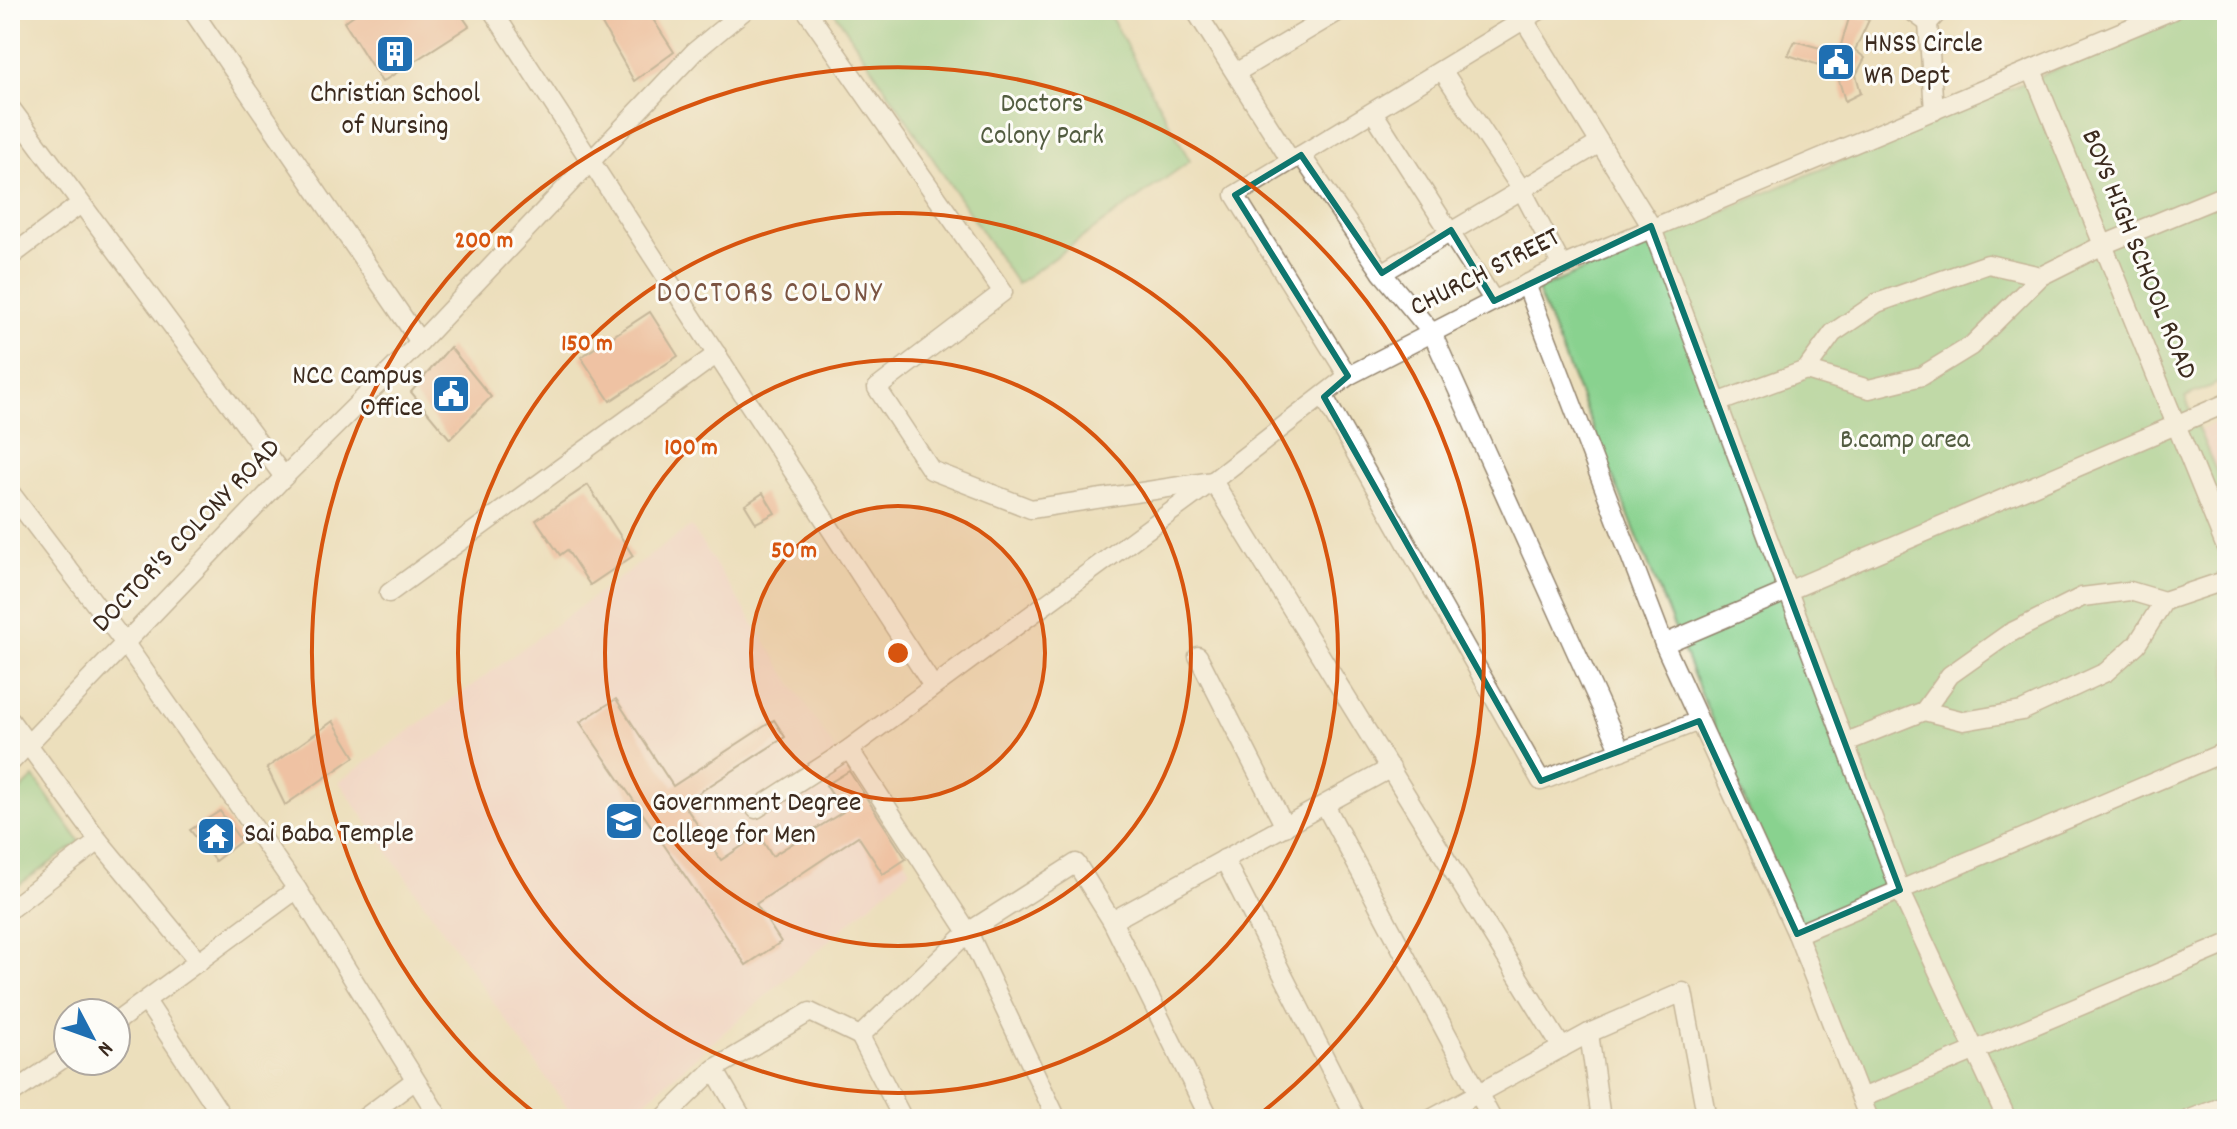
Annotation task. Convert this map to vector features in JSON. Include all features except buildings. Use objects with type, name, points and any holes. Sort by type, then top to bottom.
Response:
[{"type":"street","points":[[192,10],[420,342]]},
{"type":"street","points":[[492,10],[933,686]]},
{"type":"street","name":"DOCTOR'S COLONY ROAD","points":[[10,763],[284,477],[420,342],[694,52],[745,10]]},
{"type":"street","points":[[806,10],[1003,292],[877,388],[931,470],[1031,509],[1213,481],[1562,1048]]},
{"type":"street","points":[[1195,10],[1296,158],[1382,273],[1432,333],[1621,751]]},
{"type":"street","points":[[1237,72],[1341,10]]},
{"type":"street","points":[[1910,10],[1934,16],[1934,111]]},
{"type":"street","name":"CHURCH STREET","points":[[756,809],[849,749],[1213,481],[1348,376],[1562,266],[1651,226],[2173,10]]},
{"type":"street","points":[[1348,376],[1235,195],[1442,70],[1528,13],[1600,143],[1651,226],[1900,890],[2007,1119]]},
{"type":"street","points":[[1442,70],[1522,190],[1562,266]]},
{"type":"street","name":"BOYS HIGH SCHOOL ROAD","points":[[2032,70],[2227,550]]},
{"type":"street","points":[[10,107],[79,205],[284,477]]},
{"type":"street","points":[[1373,112],[1494,301]]},
{"type":"street","points":[[1382,273],[1600,143]]},
{"type":"street","points":[[1806,370],[1869,389],[1922,376],[1971,346],[2041,276],[2103,245],[2227,194]]},
{"type":"street","points":[[10,257],[79,205]]},
{"type":"street","points":[[1717,403],[1806,370],[1833,333],[1877,303],[1988,264],[2041,276]]},
{"type":"street","points":[[1526,284],[1664,644],[1797,934],[1869,1119]]},
{"type":"street","points":[[389,593],[717,354]]},
{"type":"street","points":[[1324,397],[1541,781],[1699,721]]},
{"type":"street","points":[[1664,644],[2227,403]]},
{"type":"street","points":[[10,492],[124,642],[297,889],[440,1119]]},
{"type":"street","points":[[1844,743],[1924,711],[1950,675],[2008,634],[2082,597],[2130,591],[2164,601],[2227,580]]},
{"type":"street","points":[[1924,711],[1964,721],[2022,711],[2106,672],[2137,644],[2164,601]]},
{"type":"street","points":[[1198,656],[1285,827]]},
{"type":"street","points":[[10,720],[99,841],[199,962]]},
{"type":"street","points":[[849,749],[968,932],[1057,1119]]},
{"type":"street","points":[[1797,934],[2227,751]]},
{"type":"street","points":[[1112,921],[1326,807],[1391,768]]},
{"type":"street","points":[[1326,807],[1492,1119]]},
{"type":"street","points":[[10,909],[99,841]]},
{"type":"street","points":[[1224,859],[1356,1119]]},
{"type":"street","points":[[860,1036],[968,932],[1076,863],[1112,921],[1210,1119]]},
{"type":"street","points":[[132,1011],[297,889]]},
{"type":"street","points":[[1862,1098],[2227,944]]},
{"type":"street","points":[[1431,1119],[1589,1033],[1683,992],[1707,1119]]},
{"type":"street","points":[[146,1001],[224,1119]]},
{"type":"street","points":[[663,1119],[714,1069],[810,1012],[860,1036],[903,1119]]},
{"type":"street","points":[[1589,1033],[1601,1119]]},
{"type":"street","points":[[10,1095],[52,1066]]},
{"type":"street","points":[[714,1069],[743,1119]]},
{"type":"street","points":[[363,1119],[414,1081]]},
{"type":"street","points":[[2190,1119],[2227,1105]]},
{"type":"highlighted area","points":[[1301,155],[1382,273],[1451,230],[1494,301],[1651,226],[1900,890],[1797,934],[1699,721],[1541,781],[1324,397],[1348,376],[1235,195]]},
{"type":"shaded area","points":[[2227,418],[2227,496],[2199,430]]},
{"type":"shaded area","name":"Government Degree College for Men","points":[[691,526],[911,869],[625,1119],[575,1119],[339,782]]},
{"type":"green space","name":"Doctors Colony Park","points":[[833,10],[1107,10],[1190,161],[1017,284]]},
{"type":"green space","name":"B.camp area","points":[[2195,10],[2227,10],[2227,379],[2185,397],[2227,497],[2227,1119],[1874,1119],[1537,290]]},
{"type":"green space","points":[[34,777],[80,842],[10,891],[10,800]]},
{"type":"place","name":"Christian School of Nursing","points":[[395,54]]},
{"type":"place","name":"HNSS Circle WR Dept","points":[[1836,62]]},
{"type":"place","name":"NCC Campus Office","points":[[451,394]]},
{"type":"place","name":"Government Degree College for Men","points":[[624,821]]},
{"type":"place","name":"Sai Baba Temple","points":[[216,836]]},
{"type":"district","name":"DOCTORS COLONY","points":[[770,295]]}]
